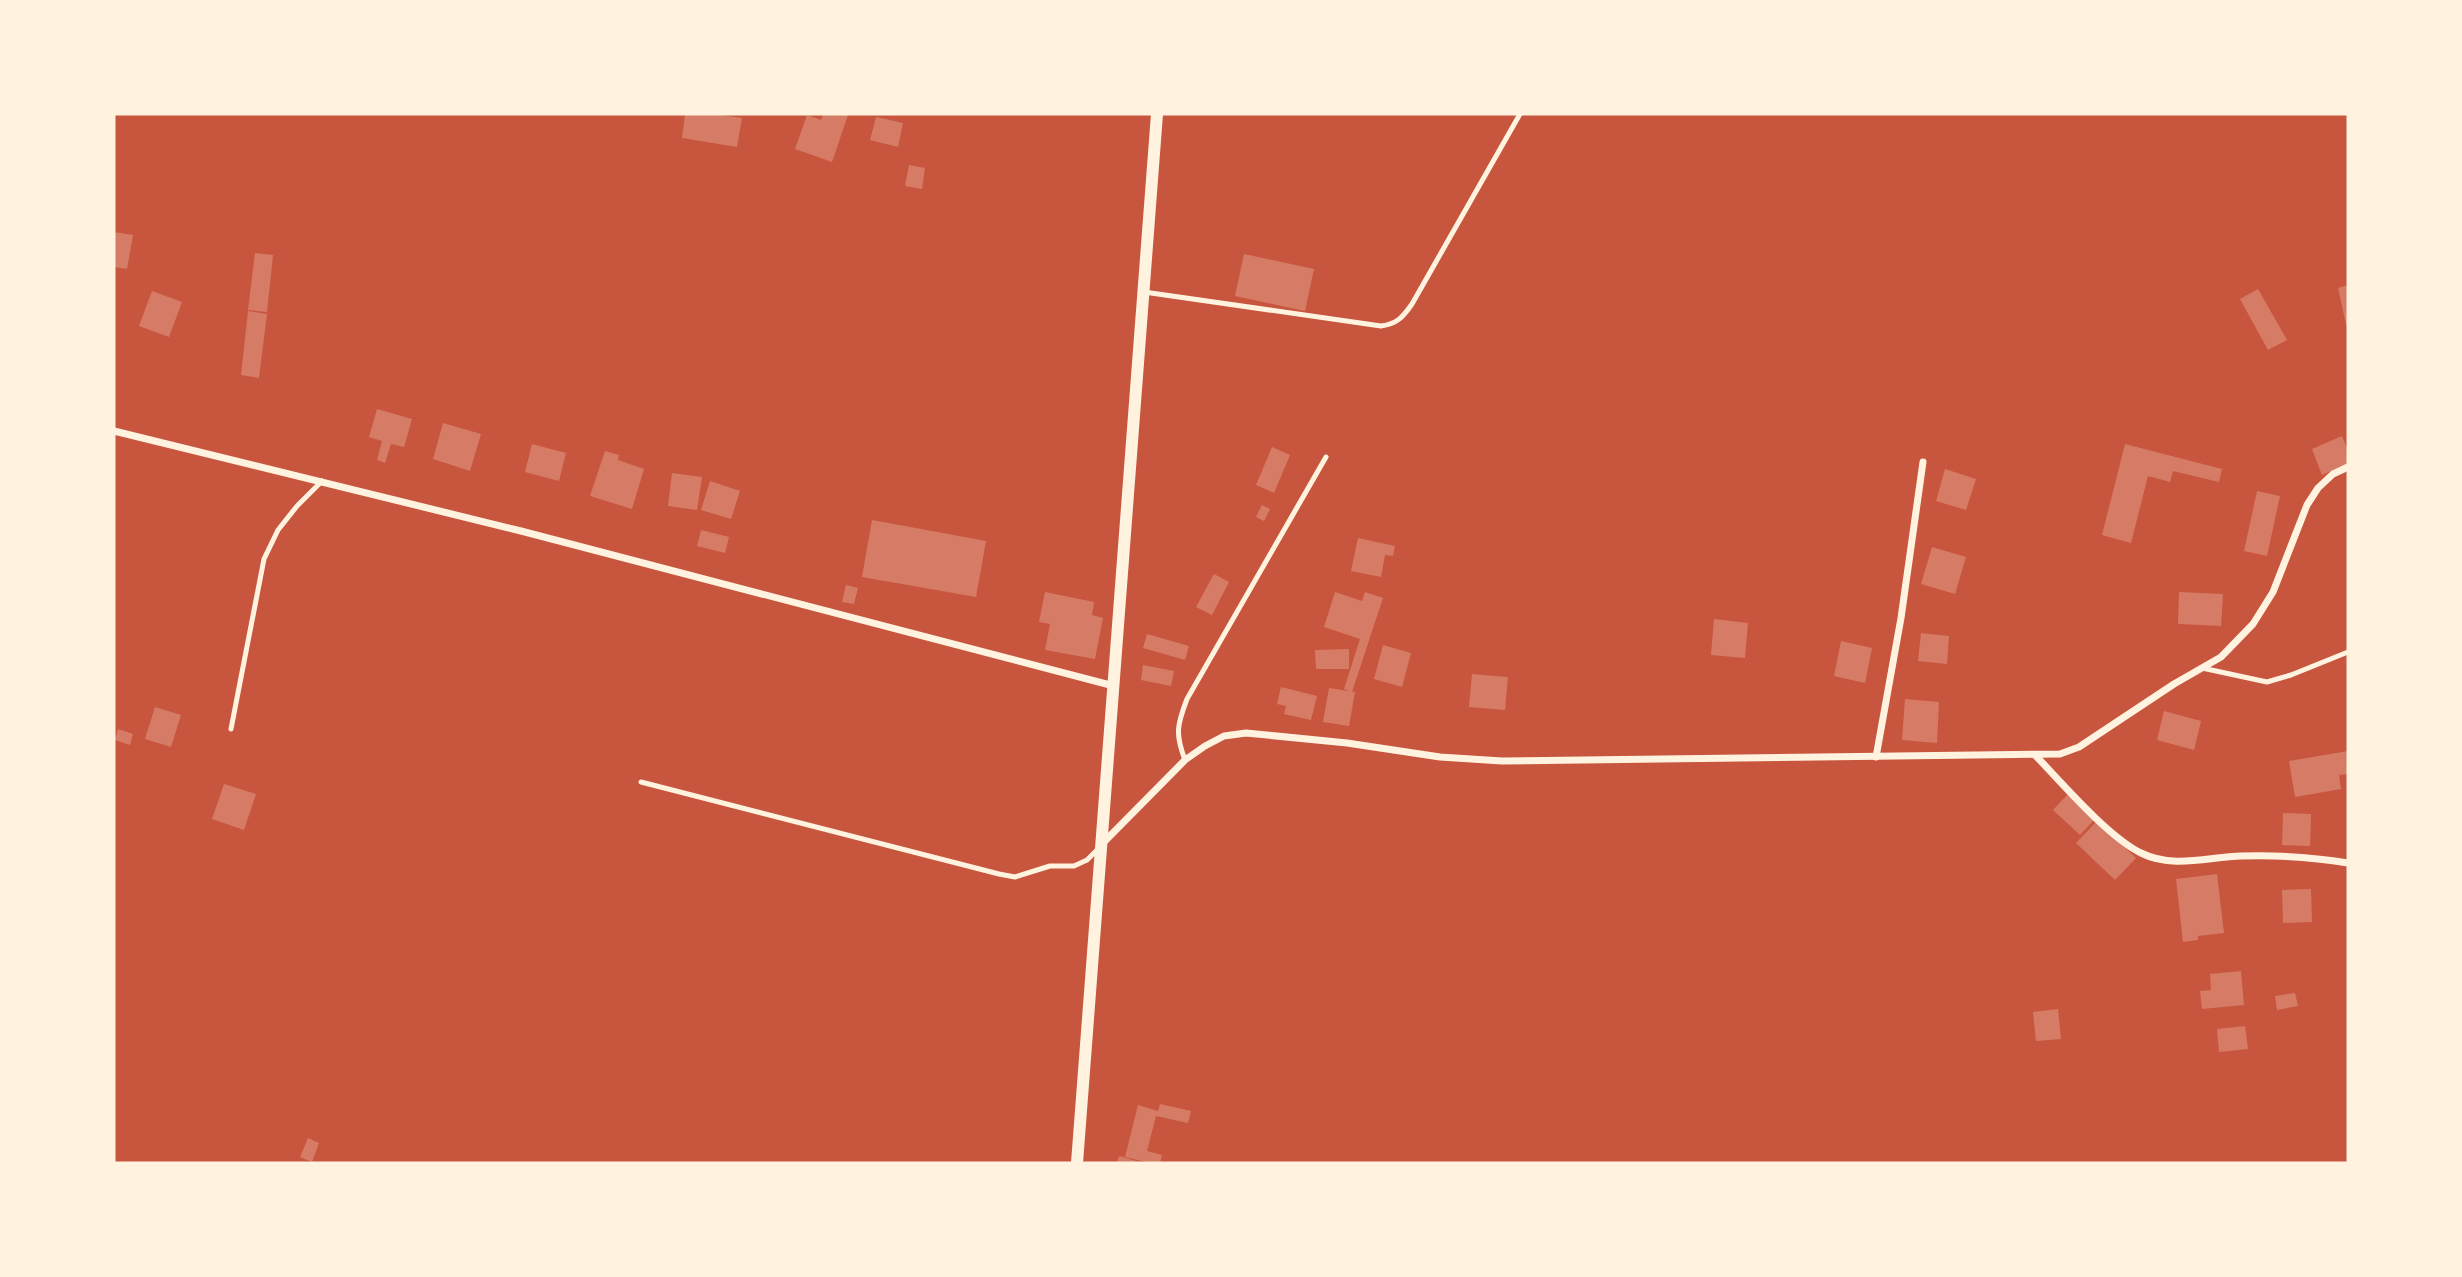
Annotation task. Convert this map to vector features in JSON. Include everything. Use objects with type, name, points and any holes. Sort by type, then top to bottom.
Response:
[{"type":"street","points":[[1077,1163],[1157,114]]},
{"type":"street","points":[[114,431],[322,481],[1114,686]]},
{"type":"street","points":[[1876,757],[1901,618],[1923,462]]},
{"type":"street","points":[[1102,845],[1185,760],[1224,736],[1246,733],[1347,743],[1440,757],[1502,761],[2060,754],[2079,747],[2174,684],[2221,657],[2253,624],[2273,592],[2307,505],[2318,488],[2333,474],[2348,467]]},
{"type":"street","points":[[2035,755],[2112,832],[2140,853],[2160,860],[2185,862],[2239,856],[2289,857],[2348,863]]},
{"type":"lane","points":[[1144,292],[1381,326],[1392,324],[1403,317],[1412,304],[1520,114]]},
{"type":"lane","points":[[1185,760],[1177,740],[1178,722],[1187,699],[1326,457]]},
{"type":"lane","points":[[231,729],[264,559],[278,530],[322,481]]},
{"type":"lane","points":[[2202,668],[2267,682],[2348,652]]},
{"type":"lane","points":[[641,782],[1014,877],[1050,866],[1074,866],[1087,860],[1102,845]]},
{"type":"building","points":[[685,114],[742,118],[737,147],[682,138]]},
{"type":"building","points":[[823,114],[848,115],[832,162],[795,149],[807,115],[821,120]]},
{"type":"building","points":[[876,117],[903,123],[898,147],[870,140]]},
{"type":"building","points":[[909,165],[925,168],[922,189],[905,186]]},
{"type":"building","points":[[114,232],[133,235],[127,269],[114,267]]},
{"type":"building","points":[[255,253],[273,255],[267,312],[248,310]]},
{"type":"building","points":[[1244,254],[1314,269],[1305,311],[1235,296]]},
{"type":"building","points":[[2348,285],[2348,329],[2347,329],[2338,288]]},
{"type":"building","points":[[2258,289],[2287,340],[2268,350],[2240,299]]},
{"type":"building","points":[[152,291],[182,302],[169,337],[139,326]]},
{"type":"building","points":[[248,311],[267,314],[259,378],[241,375]]},
{"type":"building","points":[[377,409],[412,419],[404,447],[391,444],[385,463],[377,460],[382,441],[369,437]]},
{"type":"building","points":[[443,423],[481,434],[470,471],[433,459]]},
{"type":"building","points":[[2342,436],[2348,451],[2348,464],[2322,475],[2312,449]]},
{"type":"building","points":[[532,444],[566,453],[559,481],[525,472]]},
{"type":"building","points":[[2125,444],[2222,469],[2219,482],[2173,471],[2170,482],[2148,476],[2131,543],[2102,535]]},
{"type":"building","points":[[1272,447],[1290,455],[1274,493],[1256,485]]},
{"type":"building","points":[[605,451],[619,455],[618,460],[644,469],[632,509],[590,496]]},
{"type":"building","points":[[1945,469],[1976,479],[1966,510],[1936,501]]},
{"type":"building","points":[[672,473],[702,477],[697,510],[668,506]]},
{"type":"building","points":[[710,481],[740,491],[731,519],[701,510]]},
{"type":"building","points":[[2257,491],[2280,496],[2267,556],[2244,551]]},
{"type":"building","points":[[1262,505],[1270,509],[1264,521],[1256,517]]},
{"type":"building","points":[[872,520],[986,541],[976,597],[862,577]]},
{"type":"building","points":[[701,530],[729,537],[725,553],[697,546]]},
{"type":"building","points":[[1358,538],[1395,546],[1393,556],[1385,555],[1381,577],[1351,571]]},
{"type":"building","points":[[1932,547],[1966,557],[1955,594],[1921,584]]},
{"type":"building","points":[[1214,574],[1229,582],[1212,615],[1196,607]]},
{"type":"building","points":[[846,585],[858,588],[854,604],[842,602]]},
{"type":"building","points":[[1045,592],[1094,602],[1092,615],[1103,618],[1095,659],[1045,650],[1050,624],[1039,622]]},
{"type":"building","points":[[1335,592],[1362,601],[1365,592],[1383,598],[1352,692],[1344,689],[1360,639],[1324,627]]},
{"type":"building","points":[[2179,592],[2223,594],[2221,626],[2178,624]]},
{"type":"building","points":[[1714,619],[1748,623],[1745,658],[1711,655]]},
{"type":"building","points":[[1921,633],[1949,636],[1947,664],[1918,661]]},
{"type":"building","points":[[1147,634],[1189,646],[1185,660],[1143,648]]},
{"type":"building","points":[[1841,641],[1872,648],[1865,683],[1834,676]]},
{"type":"building","points":[[1383,645],[1411,653],[1402,687],[1374,679]]},
{"type":"building","points":[[1349,649],[1349,669],[1316,669],[1315,650]]},
{"type":"building","points":[[1143,665],[1174,671],[1171,686],[1141,680]]},
{"type":"building","points":[[1472,674],[1508,677],[1505,710],[1469,707]]},
{"type":"building","points":[[1281,687],[1317,696],[1311,720],[1284,714],[1286,706],[1277,704]]},
{"type":"building","points":[[1329,688],[1355,692],[1349,726],[1323,722]]},
{"type":"building","points":[[1905,699],[1939,702],[1937,743],[1902,740]]},
{"type":"building","points":[[155,707],[181,715],[171,747],[145,739]]},
{"type":"building","points":[[2164,711],[2201,721],[2194,750],[2157,740]]},
{"type":"building","points":[[118,729],[133,734],[130,745],[115,740]]},
{"type":"building","points":[[2348,751],[2348,774],[2339,775],[2341,789],[2295,797],[2289,761]]},
{"type":"building","points":[[224,784],[256,794],[244,830],[212,819]]},
{"type":"building","points":[[2068,794],[2095,819],[2080,835],[2053,810]]},
{"type":"building","points":[[2283,813],[2311,814],[2310,846],[2282,845]]},
{"type":"building","points":[[2097,821],[2136,858],[2115,880],[2076,843]]},
{"type":"building","points":[[2217,874],[2224,933],[2198,936],[2198,940],[2183,942],[2176,879]]},
{"type":"building","points":[[2311,889],[2312,922],[2283,923],[2282,890]]},
{"type":"building","points":[[2241,971],[2244,1005],[2202,1009],[2200,991],[2211,990],[2210,974]]},
{"type":"building","points":[[2295,993],[2298,1006],[2277,1010],[2275,996]]},
{"type":"building","points":[[2058,1009],[2061,1039],[2036,1041],[2033,1012]]},
{"type":"building","points":[[2245,1026],[2248,1049],[2219,1052],[2217,1029]]},
{"type":"building","points":[[1160,1104],[1191,1111],[1188,1123],[1156,1116],[1147,1151],[1162,1155],[1160,1163],[1125,1157],[1138,1105],[1158,1111]]},
{"type":"building","points":[[308,1138],[319,1143],[312,1162],[300,1157]]},
{"type":"building","points":[[1119,1156],[1140,1162],[1140,1163],[1117,1163]]}]
